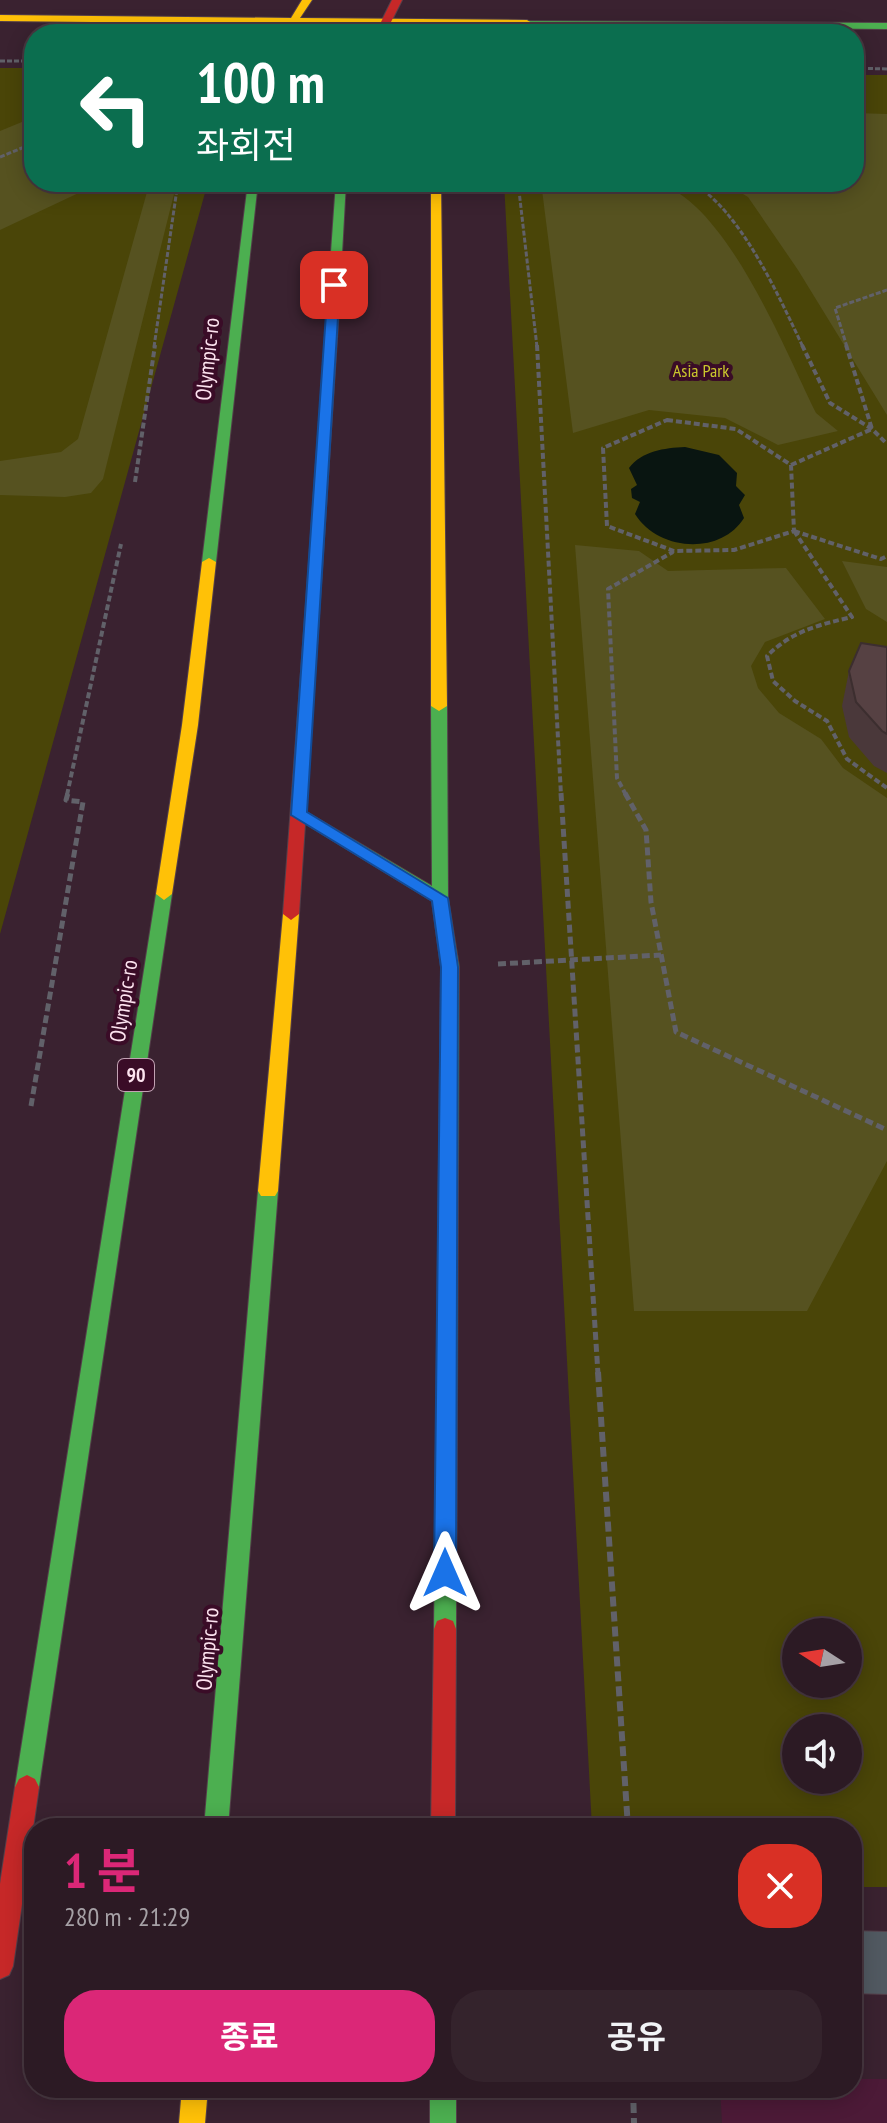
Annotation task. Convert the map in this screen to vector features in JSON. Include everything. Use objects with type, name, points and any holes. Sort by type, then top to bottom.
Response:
[{"type":"main road","points":[[290,24],[307,0]]},
{"type":"main road","points":[[385,24],[397,0]]},
{"type":"main road","points":[[0,18],[217,24]]},
{"type":"main road","points":[[864,26],[887,26]]},
{"type":"main road","name":"Olympic-ro","points":[[0,1966],[190,725],[252,192]]},
{"type":"main road","name":"Olympic-ro","points":[[217,1818],[299,815],[340,192]]},
{"type":"main road","points":[[436,192],[440,898],[450,967],[443,1818]]},
{"type":"main road","points":[[299,815],[440,898]]},
{"type":"main road","points":[[192,2123],[194,2098]]},
{"type":"main road","points":[[443,2098],[443,2123]]},
{"type":"street","points":[[862,1962],[887,1963]]},
{"type":"path","points":[[0,61],[24,61]]},
{"type":"path","points":[[864,68],[887,69]]},
{"type":"path","points":[[0,157],[24,147]]},
{"type":"path","points":[[135,482],[177,192]]},
{"type":"path","points":[[519,192],[538,356],[570,960],[627,1818]]},
{"type":"path","points":[[705,192],[738,227],[791,321],[830,403],[872,429],[887,444]]},
{"type":"path","points":[[872,429],[835,308],[887,290]]},
{"type":"path","points":[[791,465],[736,429],[667,420],[603,448],[607,526],[674,551],[734,550],[794,531],[881,559],[887,556]]},
{"type":"path","points":[[791,465],[872,429]]},
{"type":"path","points":[[791,465],[794,531],[852,617],[812,626],[785,637],[767,656],[773,681],[795,701],[827,721],[847,759],[887,788]]},
{"type":"path","points":[[31,1106],[83,802],[66,800],[121,544]]},
{"type":"path","points":[[674,551],[608,589],[617,778],[646,830],[651,902],[676,1032],[887,1130]]},
{"type":"path","points":[[450,967],[661,955]]},
{"type":"path","points":[[633,2098],[634,2123]]},
{"type":"shaded area","points":[[685,447],[719,455],[737,473],[736,486],[745,495],[739,505],[744,518],[720,539],[705,543],[673,542],[658,536],[635,514],[640,502],[632,498],[631,489],[637,485],[629,468],[647,454]]},
{"type":"shaded area","points":[[862,2079],[887,2079],[887,2123],[722,2123],[721,2098],[862,2098]]},
{"type":"green space","points":[[0,68],[24,68],[24,192],[205,192],[0,934]]},
{"type":"green space","name":"Asia Park","points":[[864,75],[887,75],[887,1887],[862,1887],[862,1818],[591,1818],[505,192],[864,192]]},
{"type":"green space","points":[[864,113],[887,114],[887,415],[798,270],[748,197],[740,192],[864,192]]},
{"type":"green space","points":[[24,121],[24,192],[81,192],[0,230],[0,131]]},
{"type":"green space","points":[[147,192],[175,192],[103,479],[91,493],[65,497],[0,495],[0,461],[61,452],[78,439]]},
{"type":"green space","points":[[542,192],[678,192],[703,214],[727,244],[770,316],[816,413],[838,431],[778,445],[725,418],[649,410],[573,433]]},
{"type":"green space","points":[[575,545],[639,551],[668,571],[786,568],[825,619],[765,642],[751,666],[758,688],[779,713],[821,739],[843,768],[887,798],[887,1161],[807,1311],[634,1311]]},
{"type":"green space","points":[[842,561],[887,567],[887,622],[866,609]]},
{"type":"building","points":[[861,643],[887,647],[887,734],[856,702],[849,671]]},
{"type":"traffic: fast","points":[[527,23],[647,24]]},
{"type":"traffic: fast","points":[[864,26],[887,26]]},
{"type":"traffic: fast","points":[[209,562],[252,192]]},
{"type":"traffic: fast","points":[[333,308],[340,192]]},
{"type":"traffic: fast","points":[[439,706],[440,898],[450,967],[445,1629]]},
{"type":"traffic: fast","points":[[299,815],[440,898]]},
{"type":"traffic: fast","points":[[27,1787],[164,894]]},
{"type":"traffic: fast","points":[[217,1818],[268,1191]]},
{"type":"traffic: fast","points":[[443,2098],[443,2123]]},
{"type":"traffic: slow","points":[[291,24],[307,0]]},
{"type":"traffic: slow","points":[[0,18],[527,23]]},
{"type":"traffic: slow","points":[[436,192],[439,706]]},
{"type":"traffic: slow","points":[[311,631],[333,308]]},
{"type":"traffic: slow","points":[[164,894],[190,725],[209,562]]},
{"type":"traffic: slow","points":[[268,1191],[291,914]]},
{"type":"traffic: slow","points":[[192,2123],[194,2098]]},
{"type":"traffic: jam","points":[[385,24],[397,0]]},
{"type":"traffic: jam","points":[[291,914],[311,631]]},
{"type":"traffic: jam","points":[[443,1818],[445,1629]]},
{"type":"traffic: jam","points":[[0,1966],[27,1787]]},
{"type":"route","points":[[334,285],[299,815],[440,898],[450,967],[445,1573]]}]
